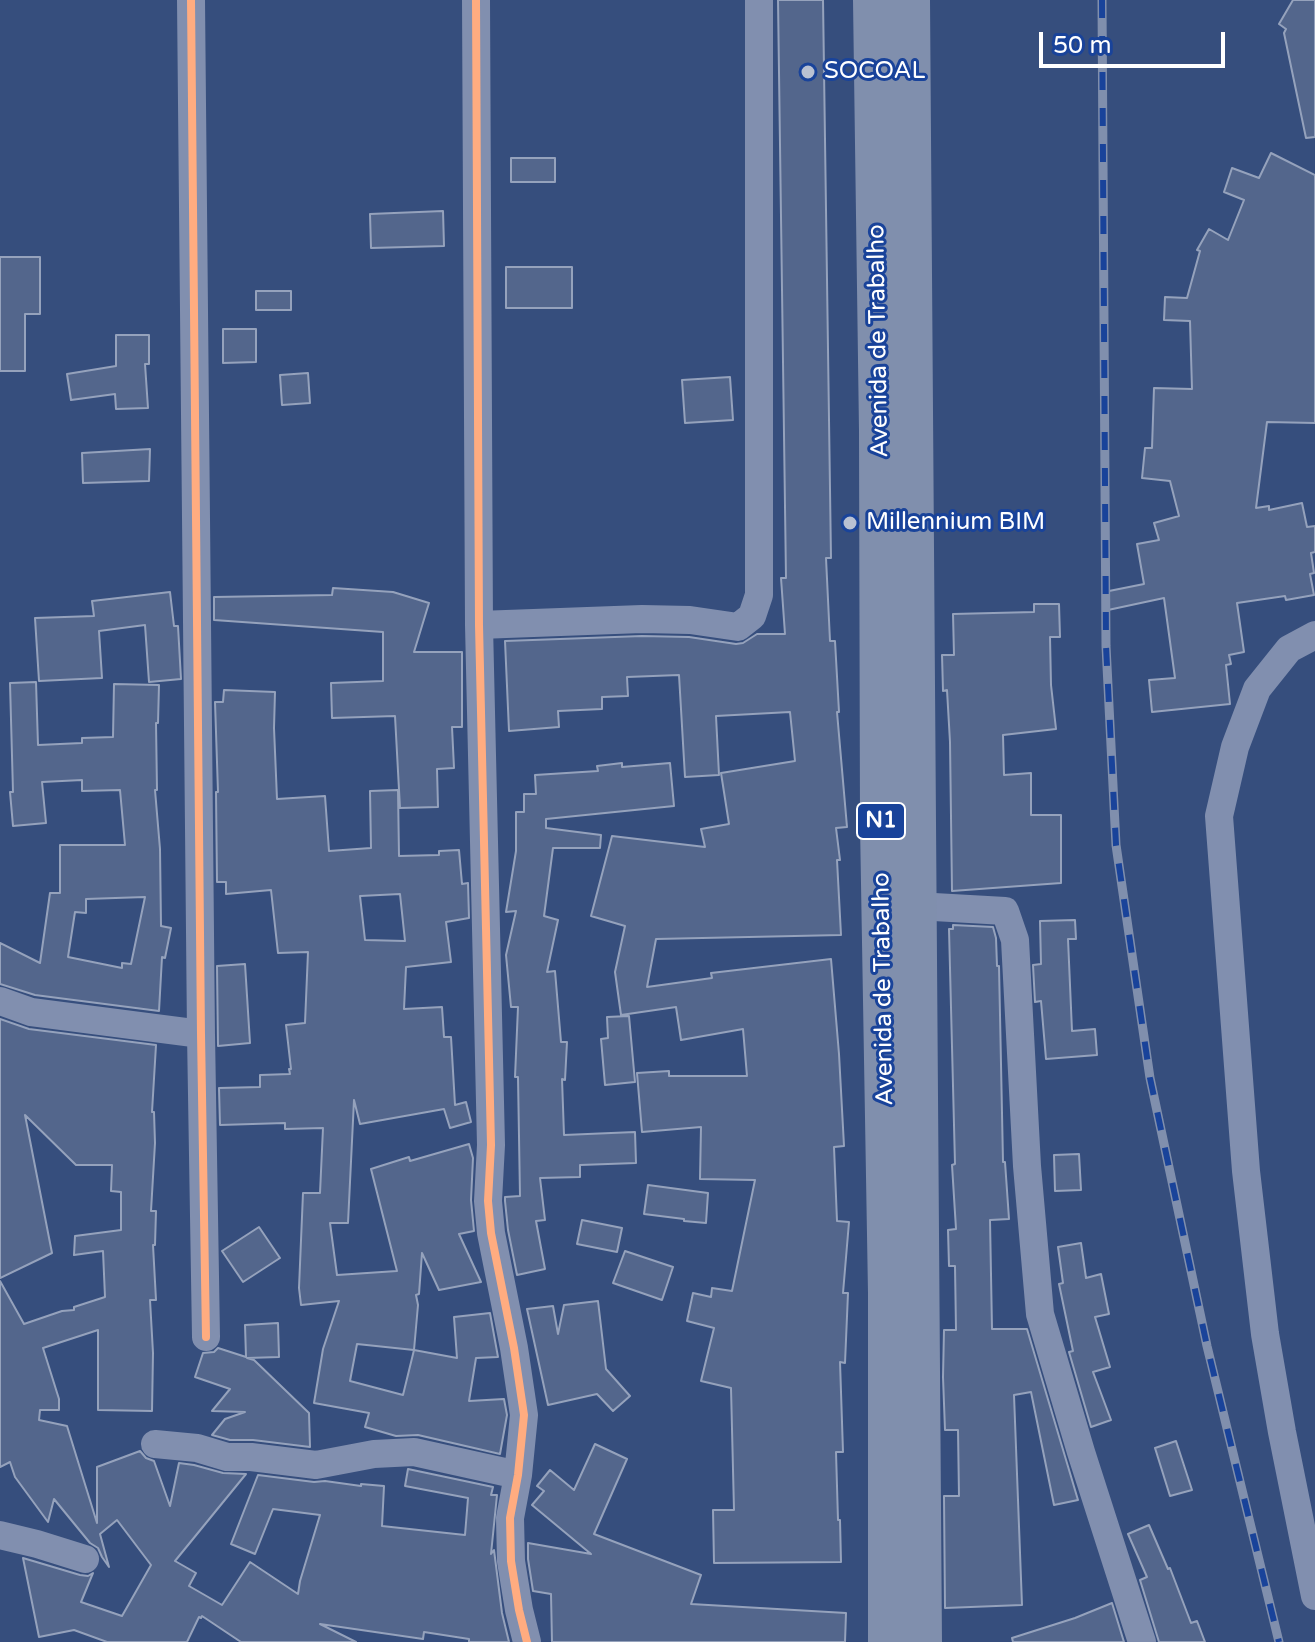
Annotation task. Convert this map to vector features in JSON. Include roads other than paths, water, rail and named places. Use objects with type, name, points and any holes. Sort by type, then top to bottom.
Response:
[{"type":"highway","name":"Avenida de Trabalho","points":[[874,0],[893,148]]},
{"type":"highway","name":"Avenida de Trabalho","points":[[889,1642],[904,1340],[916,906],[897,571],[893,148],[909,0]]},
{"type":"highway","name":"Avenida de Trabalho","points":[[897,571],[881,825],[921,1642]]},
{"type":"street","points":[[191,0],[206,1337]]},
{"type":"street","points":[[476,0],[479,625],[491,1145],[488,1201],[524,1415],[510,1518],[511,1561],[527,1642]]},
{"type":"street","points":[[479,625],[642,619],[690,620],[738,627],[752,616],[759,595],[759,0]]},
{"type":"street","points":[[1315,635],[1289,649],[1257,689],[1235,747],[1219,816],[1246,1171],[1265,1334],[1315,1596]]},
{"type":"street","points":[[916,906],[1005,911],[1015,940],[1027,1166],[1040,1314],[1142,1642]]},
{"type":"street","points":[[0,1001],[31,1012],[201,1034]]},
{"type":"street","points":[[155,1444],[197,1448],[227,1457],[316,1465],[374,1454],[414,1452],[518,1475]]},
{"type":"street","points":[[0,1535],[85,1559]]},
{"type":"railway","points":[[1102,0],[1106,646],[1116,845],[1150,1078],[1207,1346],[1279,1642]]},
{"type":"place","name":"SOCOAL","points":[[808,72]]},
{"type":"place","name":"Millennium BIM","points":[[850,523]]}]
